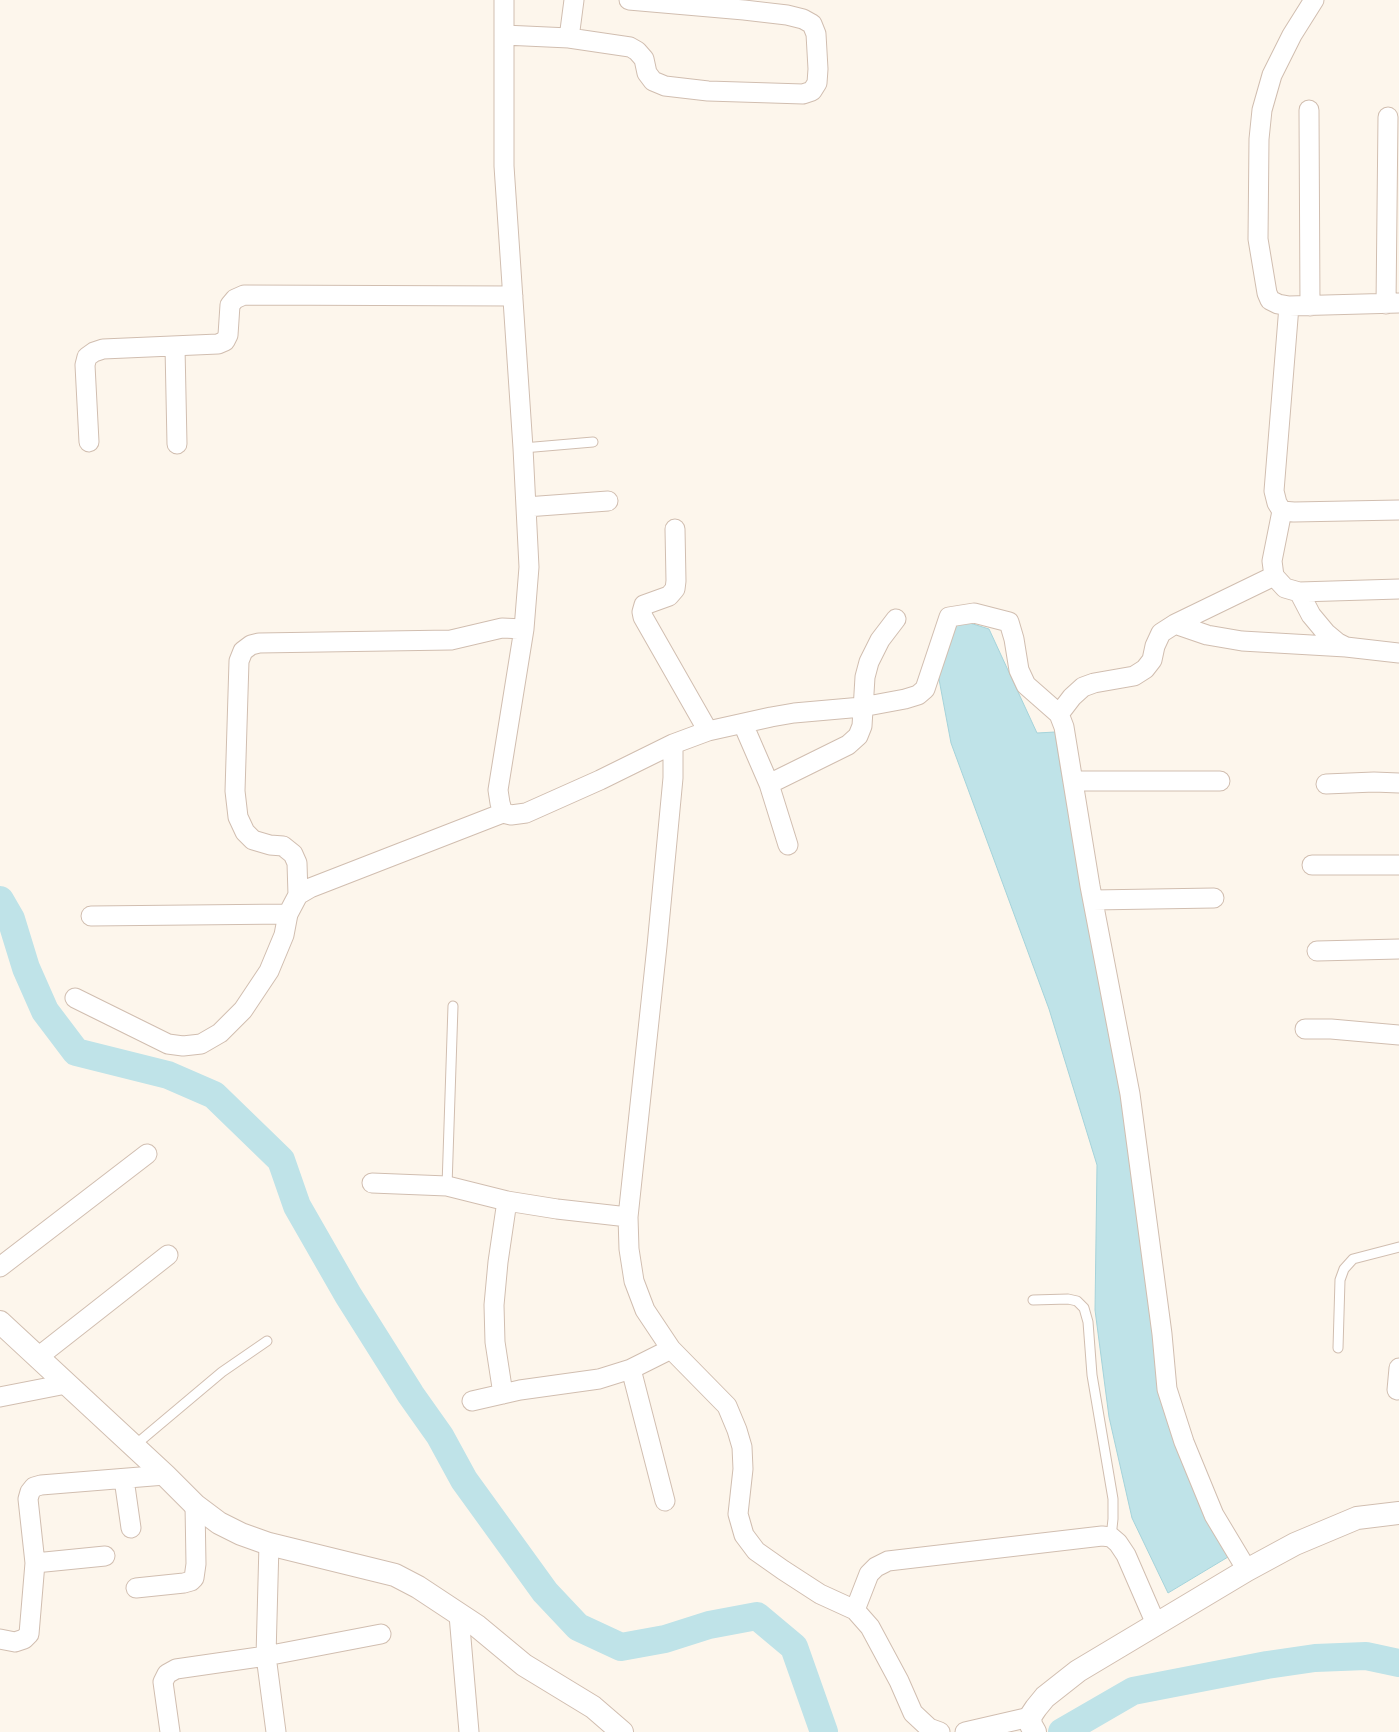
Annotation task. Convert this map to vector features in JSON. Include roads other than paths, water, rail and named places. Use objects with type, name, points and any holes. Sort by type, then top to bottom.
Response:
[{"type":"street","points":[[504,0],[504,166],[529,567],[524,628],[498,790],[504,812],[511,815],[526,813],[600,780],[673,744],[708,731],[794,713],[862,706],[918,695],[925,689],[949,617],[974,613],[1009,622],[1019,670],[1026,685],[1059,714],[1064,727],[1078,819],[1130,1094],[1162,1334],[1167,1389],[1184,1442],[1214,1515],[1242,1574]]},
{"type":"street","points":[[569,38],[574,0]]},
{"type":"street","points":[[504,35],[569,38],[630,47],[637,51],[644,59],[647,74],[652,81],[665,86],[708,91],[803,94],[812,90],[817,83],[816,34],[812,24],[803,19],[787,15],[744,10],[629,0]]},
{"type":"street","points":[[1314,0],[1292,35],[1272,75],[1262,110],[1259,139],[1258,239],[1270,300],[1289,306],[1392,303],[1388,117]]},
{"type":"street","points":[[1309,110],[1310,306]]},
{"type":"street","points":[[89,442],[85,365],[87,358],[94,352],[103,349],[218,344],[225,341],[228,334],[230,305],[235,299],[244,295],[513,296]]},
{"type":"street","points":[[1289,306],[1274,491],[1277,503],[1282,511],[1272,561],[1274,576],[1285,588],[1299,592],[1399,589]]},
{"type":"street","points":[[175,347],[177,444]]},
{"type":"street","points":[[526,507],[608,501]]},
{"type":"street","points":[[1282,511],[1344,512],[1399,510]]},
{"type":"street","points":[[675,529],[675,589],[669,596],[644,605],[642,612],[643,617],[708,731]]},
{"type":"street","points":[[1059,714],[1072,697],[1083,687],[1094,683],[1134,676],[1145,669],[1152,660],[1155,646],[1161,633],[1174,624],[1274,576]]},
{"type":"street","points":[[1299,592],[1311,615],[1326,633],[1346,647]]},
{"type":"street","points":[[769,784],[848,745],[858,736],[862,726],[865,677],[869,662],[880,640],[896,619]]},
{"type":"street","points":[[1174,624],[1207,635],[1242,641],[1346,647],[1399,653]]},
{"type":"street","points":[[75,998],[168,1044],[183,1046],[200,1044],[220,1033],[243,1010],[269,971],[284,936],[288,914],[298,895],[297,863],[293,854],[283,846],[270,845],[253,840],[245,832],[238,817],[235,791],[239,662],[243,651],[251,645],[259,643],[451,640],[502,628],[524,628]]},
{"type":"street","points":[[743,724],[769,784],[788,845]]},
{"type":"street","points":[[673,744],[673,778],[628,1217],[629,1249],[634,1281],[645,1310],[671,1349],[727,1406],[742,1446],[743,1469],[738,1514],[744,1535],[756,1551],[783,1570],[820,1594],[855,1610],[870,1627],[899,1680],[912,1713],[929,1728],[940,1732]]},
{"type":"street","points":[[1073,780],[1220,781]]},
{"type":"street","points":[[1326,784],[1399,783]]},
{"type":"street","points":[[298,895],[310,888],[504,812]]},
{"type":"street","points":[[1312,865],[1399,865]]},
{"type":"street","points":[[1093,900],[1214,898]]},
{"type":"street","points":[[91,916],[288,914]]},
{"type":"street","points":[[1317,951],[1399,950]]},
{"type":"street","points":[[1305,1029],[1331,1029],[1399,1035]]},
{"type":"street","points":[[0,1267],[147,1154]]},
{"type":"street","points":[[372,1183],[447,1186],[557,1209],[628,1217]]},
{"type":"street","points":[[503,1394],[495,1342],[494,1305],[507,1200]]},
{"type":"street","points":[[38,1357],[168,1255]]},
{"type":"street","points":[[0,1322],[195,1505],[219,1523],[241,1534],[269,1544],[395,1575],[418,1587],[477,1626],[524,1665],[593,1707],[622,1732]]},
{"type":"street","points":[[472,1401],[503,1394],[599,1379],[631,1369],[671,1349]]},
{"type":"street","points":[[1398,1390],[1399,1368]]},
{"type":"street","points":[[631,1369],[664,1501]]},
{"type":"street","points":[[0,1397],[66,1384]]},
{"type":"street","points":[[0,1639],[15,1642],[24,1640],[29,1634],[35,1563],[28,1499],[34,1487],[165,1475]]},
{"type":"street","points":[[124,1479],[131,1528]]},
{"type":"street","points":[[136,1588],[184,1583],[194,1578],[196,1564],[195,1505]]},
{"type":"street","points":[[965,1732],[1032,1725],[1045,1697],[1078,1671],[1242,1574],[1295,1544],[1358,1518],[1399,1513]]},
{"type":"street","points":[[855,1610],[869,1574],[876,1567],[888,1561],[1102,1536],[1111,1537],[1118,1543],[1162,1621]]},
{"type":"street","points":[[269,1544],[266,1656],[276,1732]]},
{"type":"street","points":[[35,1563],[105,1556]]},
{"type":"street","points":[[459,1615],[469,1732]]},
{"type":"street","points":[[170,1732],[162,1682],[167,1674],[176,1670],[266,1656],[381,1634]]},
{"type":"lane","points":[[523,448],[593,442]]},
{"type":"lane","points":[[447,1186],[453,1006]]},
{"type":"lane","points":[[1338,1348],[1340,1280],[1344,1269],[1353,1259],[1399,1247]]},
{"type":"lane","points":[[1033,1300],[1068,1299],[1077,1301],[1084,1308],[1088,1322],[1092,1375],[1113,1499],[1111,1537]]},
{"type":"lane","points":[[133,1446],[222,1372],[267,1341]]},
{"type":"water","points":[[957,619],[989,629],[1037,733],[1055,732],[1061,771],[1096,935],[1136,1182],[1160,1393],[1228,1557],[1168,1593],[1132,1518],[1109,1417],[1095,1310],[1097,1165],[1049,1009],[951,743],[938,674]]},
{"type":"waterway","points":[[0,900],[11,919],[26,968],[45,1011],[76,1052],[168,1075],[214,1095],[281,1160],[297,1206],[348,1295],[411,1395],[440,1436],[464,1480],[545,1592],[578,1627],[621,1647],[665,1639],[709,1625],[757,1616],[794,1647],[824,1732]]},
{"type":"waterway","points":[[1062,1732],[1133,1691],[1267,1665],[1315,1658],[1366,1656],[1399,1663]]}]
